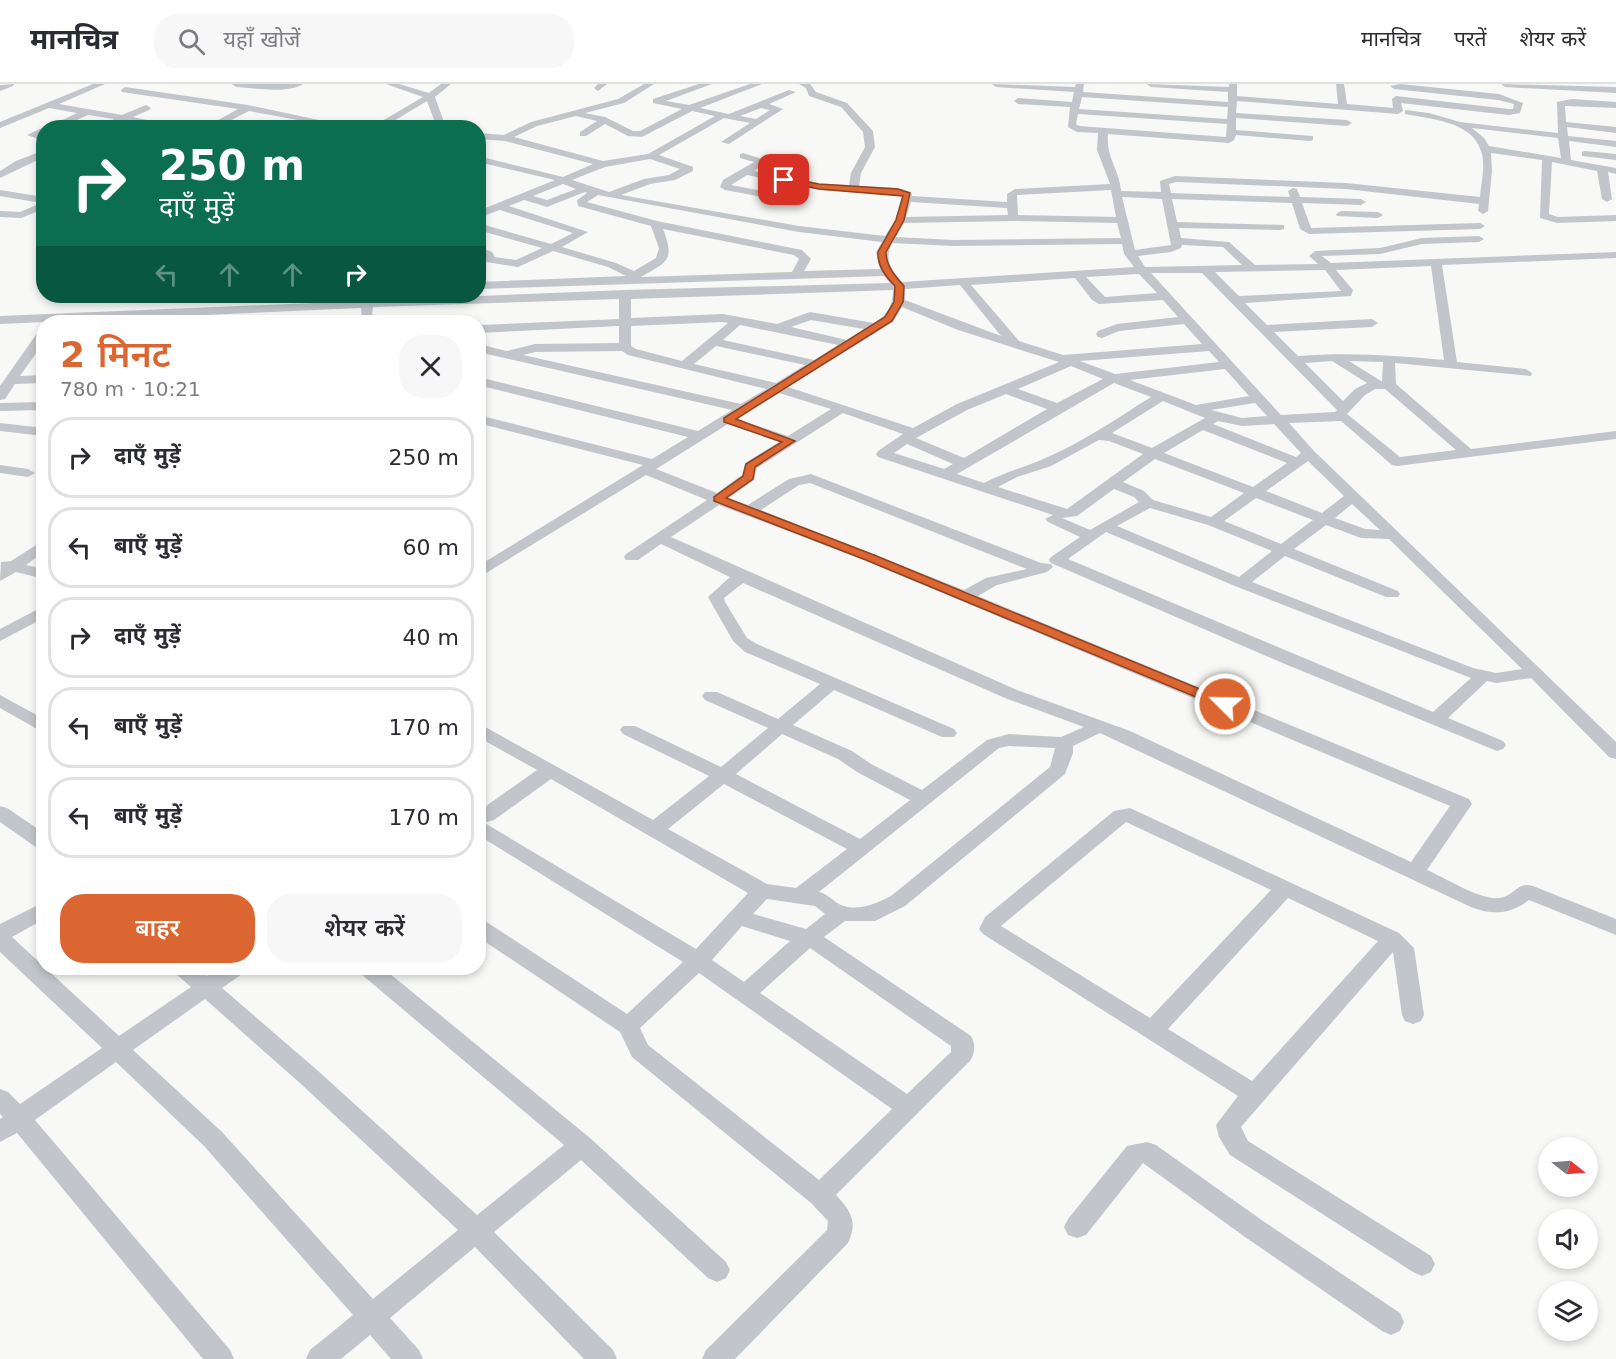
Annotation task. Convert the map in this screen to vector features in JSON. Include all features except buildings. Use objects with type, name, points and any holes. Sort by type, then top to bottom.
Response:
[{"type":"street","points":[[0,88],[9,84]]},
{"type":"street","points":[[3,122],[101,84]]},
{"type":"street","points":[[236,84],[271,87],[299,84]]},
{"type":"street","points":[[393,84],[430,96]]},
{"type":"street","points":[[388,120],[447,84]]},
{"type":"street","points":[[505,138],[534,124],[621,101],[650,84]]},
{"type":"street","points":[[656,101],[708,84]]},
{"type":"street","points":[[574,114],[605,120],[628,133],[642,134],[689,109],[758,84]]},
{"type":"street","points":[[803,84],[810,87],[812,94],[844,105],[868,131],[870,147],[856,173],[853,189]]},
{"type":"street","points":[[996,84],[1077,97],[1232,107],[1347,123]]},
{"type":"street","points":[[1151,84],[1232,107],[1310,138]]},
{"type":"street","points":[[1340,84],[1343,106]]},
{"type":"street","points":[[1504,84],[1616,89],[1614,84]]},
{"type":"street","points":[[1018,101],[1077,97],[1232,107],[1288,98],[1343,106],[1398,106],[1509,112],[1517,111],[1519,103],[1498,97],[1394,85],[1398,106]]},
{"type":"street","points":[[221,102],[255,86]]},
{"type":"street","points":[[125,90],[221,102],[314,120]]},
{"type":"street","points":[[486,212],[603,164],[651,156],[726,116],[792,93]]},
{"type":"street","points":[[632,95],[758,122]]},
{"type":"street","points":[[430,96],[439,120]]},
{"type":"street","points":[[1077,97],[1072,127],[1223,141],[1231,138],[1232,107]]},
{"type":"street","points":[[1566,156],[1559,106],[1562,103],[1616,105]]},
{"type":"street","points":[[47,105],[132,120]]},
{"type":"street","points":[[726,142],[778,109],[759,105]]},
{"type":"street","points":[[1398,106],[1455,123],[1616,144]]},
{"type":"street","points":[[119,120],[146,108]]},
{"type":"street","points":[[224,120],[248,108]]},
{"type":"street","points":[[69,120],[88,112]]},
{"type":"street","points":[[171,120],[178,117]]},
{"type":"street","points":[[583,134],[605,120]]},
{"type":"street","points":[[1455,123],[1474,133],[1486,149],[1484,201],[1479,239],[1485,260]]},
{"type":"street","points":[[1562,124],[1616,130]]},
{"type":"street","points":[[1103,131],[1102,150],[1114,177],[1121,220],[1130,254],[1187,320],[1279,419],[1303,458]]},
{"type":"street","points":[[486,137],[505,138],[603,164]]},
{"type":"street","points":[[1486,149],[1547,158],[1566,156],[1616,158]]},
{"type":"street","points":[[0,175],[19,163],[36,156]]},
{"type":"street","points":[[610,195],[648,181],[671,178],[689,169],[651,156]]},
{"type":"street","points":[[743,156],[760,160],[746,172],[727,182],[725,187],[789,200]]},
{"type":"street","points":[[1566,156],[1616,171]]},
{"type":"street","points":[[1547,158],[1544,216],[1557,220],[1616,218]]},
{"type":"street","points":[[0,161],[19,163]]},
{"type":"street","points":[[486,161],[561,180],[591,191],[799,229],[889,240],[954,243],[1127,241]]},
{"type":"street","points":[[1602,168],[1607,200]]},
{"type":"street","points":[[486,568],[889,319],[899,302],[892,278],[882,258],[882,252],[900,220],[907,194],[819,187],[746,172]]},
{"type":"street","points":[[1130,254],[1175,248],[1176,208],[1167,195],[1164,183],[1175,179],[1385,189],[1484,201]]},
{"type":"street","points":[[1291,183],[1305,230],[1309,231],[1480,225]]},
{"type":"street","points":[[900,220],[1013,218],[1057,204],[1116,190],[1167,195],[1361,202]]},
{"type":"street","points":[[522,196],[547,204],[591,191]]},
{"type":"street","points":[[591,191],[582,200],[582,204],[656,224],[798,252],[805,259],[796,275]]},
{"type":"street","points":[[1013,218],[1011,205],[1012,194],[1015,192],[1121,220]]},
{"type":"street","points":[[0,193],[36,199]]},
{"type":"street","points":[[907,199],[1011,205]]},
{"type":"street","points":[[486,272],[518,264],[583,232],[499,206]]},
{"type":"street","points":[[2,221],[36,208]]},
{"type":"street","points":[[1333,213],[1378,215]]},
{"type":"street","points":[[631,278],[661,260],[665,248],[656,224]]},
{"type":"street","points":[[1174,225],[1280,227]]},
{"type":"street","points":[[486,228],[621,268],[631,278]]},
{"type":"street","points":[[1236,300],[1347,294],[1327,266],[1315,256],[1316,254],[1380,251],[1413,242],[1434,240],[1479,239]]},
{"type":"street","points":[[1176,241],[1225,244],[1251,268]]},
{"type":"street","points":[[486,273],[631,278],[796,275],[963,282],[1142,270],[1612,256]]},
{"type":"street","points":[[1436,262],[1451,365]]},
{"type":"street","points":[[1205,269],[1294,360],[1341,413],[1397,462],[1616,435]]},
{"type":"street","points":[[1078,274],[1096,297],[1104,301],[1166,296]]},
{"type":"street","points":[[486,299],[625,294],[892,278]]},
{"type":"street","points":[[963,282],[1014,344]]},
{"type":"street","points":[[625,294],[623,323],[625,347]]},
{"type":"street","points":[[899,302],[962,327],[1065,360],[1216,417],[1242,422],[1341,413],[1368,385],[1383,384]]},
{"type":"street","points":[[248,315],[253,308],[264,303]]},
{"type":"street","points":[[145,315],[393,303]]},
{"type":"street","points":[[366,315],[367,304]]},
{"type":"street","points":[[778,328],[810,316],[876,327]]},
{"type":"street","points":[[486,329],[723,318],[850,344]]},
{"type":"street","points":[[0,320],[36,321]]},
{"type":"street","points":[[684,365],[738,320]]},
{"type":"street","points":[[1101,334],[1117,328],[1187,320]]},
{"type":"street","points":[[1264,329],[1372,323]]},
{"type":"street","points":[[714,342],[816,364]]},
{"type":"street","points":[[506,355],[536,348],[625,347],[632,352],[778,388],[842,408],[910,435],[963,463]]},
{"type":"street","points":[[1212,347],[1065,360],[1006,389],[962,407],[910,435],[883,454],[985,488],[1241,583],[1455,668],[1496,678],[1534,672]]},
{"type":"street","points":[[36,350],[11,380],[0,398],[36,405]]},
{"type":"street","points":[[486,350],[744,409]]},
{"type":"street","points":[[1294,360],[1334,357],[1389,358],[1526,373]]},
{"type":"street","points":[[1334,357],[1383,384],[1469,454]]},
{"type":"street","points":[[1383,384],[1389,358]]},
{"type":"street","points":[[945,475],[1058,408],[1114,378],[1229,365]]},
{"type":"street","points":[[11,380],[36,379]]},
{"type":"street","points":[[486,383],[701,436]]},
{"type":"street","points":[[1006,389],[1058,408]]},
{"type":"street","points":[[985,488],[1012,474],[1046,463],[1097,436],[1161,397]]},
{"type":"street","points":[[1194,409],[1259,398]]},
{"type":"street","points":[[632,557],[749,477],[750,466],[842,408]]},
{"type":"street","points":[[1059,517],[1072,513],[1155,453],[1216,417]]},
{"type":"street","points":[[728,420],[790,441]]},
{"type":"street","points":[[486,421],[650,467],[718,499],[964,597],[1462,804],[1414,874]]},
{"type":"street","points":[[1202,425],[1303,458],[1353,496],[1616,753]]},
{"type":"street","points":[[0,427],[36,431]]},
{"type":"street","points":[[1097,436],[1111,437],[1372,535],[1393,534]]},
{"type":"street","points":[[1213,522],[1303,458]]},
{"type":"street","points":[[0,469],[28,473]]},
{"type":"street","points":[[749,511],[794,482],[811,478],[1041,569]]},
{"type":"street","points":[[1113,483],[1138,494],[1148,503],[1213,522],[1392,594]]},
{"type":"street","points":[[1241,583],[1353,496]]},
{"type":"street","points":[[964,597],[992,581],[1041,569],[1099,530],[1148,503]]},
{"type":"street","points":[[660,538],[741,576],[1011,694],[1100,726],[1480,903],[1498,907],[1510,905],[1526,891],[1616,927]]},
{"type":"street","points":[[4,568],[36,550]]},
{"type":"street","points":[[1057,560],[1497,745]]},
{"type":"street","points":[[4,568],[36,573]]},
{"type":"street","points":[[741,576],[716,597],[741,641],[751,648],[948,733]]},
{"type":"street","points":[[0,636],[36,619]]},
{"type":"street","points":[[1435,720],[1483,676]]},
{"type":"street","points":[[654,830],[832,683]]},
{"type":"street","points":[[711,696],[845,755],[864,768],[924,799]]},
{"type":"street","points":[[0,700],[36,722]]},
{"type":"street","points":[[800,896],[993,744],[1009,740],[1064,743],[1100,726]]},
{"type":"street","points":[[629,730],[723,775],[861,848]]},
{"type":"street","points":[[486,734],[762,891],[820,899],[840,914]]},
{"type":"street","points":[[745,994],[809,937],[840,914],[875,913],[898,901],[1058,770],[1064,753],[1064,743]]},
{"type":"street","points":[[486,815],[550,770]]},
{"type":"street","points":[[0,813],[36,838]]},
{"type":"street","points":[[1254,1094],[990,929],[992,922],[1121,816],[1130,815],[1392,939],[1403,948],[1413,1015]]},
{"type":"street","points":[[486,821],[698,961],[908,1108]]},
{"type":"street","points":[[1153,1030],[1285,888]]},
{"type":"street","points":[[628,1026],[698,961],[762,891]]},
{"type":"street","points":[[0,934],[36,914]]},
{"type":"street","points":[[738,917],[787,933],[809,937],[963,1042],[962,1055],[820,1195]]},
{"type":"street","points":[[486,931],[628,1026],[640,1051],[820,1195],[841,1218],[839,1234],[716,1359]]},
{"type":"street","points":[[0,939],[36,972]]},
{"type":"street","points":[[1392,939],[1228,1125],[1231,1137],[1239,1148],[1422,1264]]},
{"type":"street","points":[[39,975],[213,1139],[370,1318],[409,1359]]},
{"type":"street","points":[[192,975],[309,1077],[476,1231],[603,1359]]},
{"type":"street","points":[[10,1125],[224,975]]},
{"type":"street","points":[[377,975],[581,1145],[717,1270]]},
{"type":"street","points":[[0,1099],[10,1125],[220,1359]]},
{"type":"street","points":[[320,1359],[581,1145]]},
{"type":"street","points":[[1077,1227],[1136,1153],[1147,1152],[1254,1229],[1391,1322]]},
{"type":"route","points":[[784,180],[819,187],[898,191],[907,194],[900,220],[882,252],[882,258],[889,274],[899,286],[899,302],[889,319],[728,420],[790,441],[750,466],[749,477],[718,499],[870,557],[1225,704]]}]
